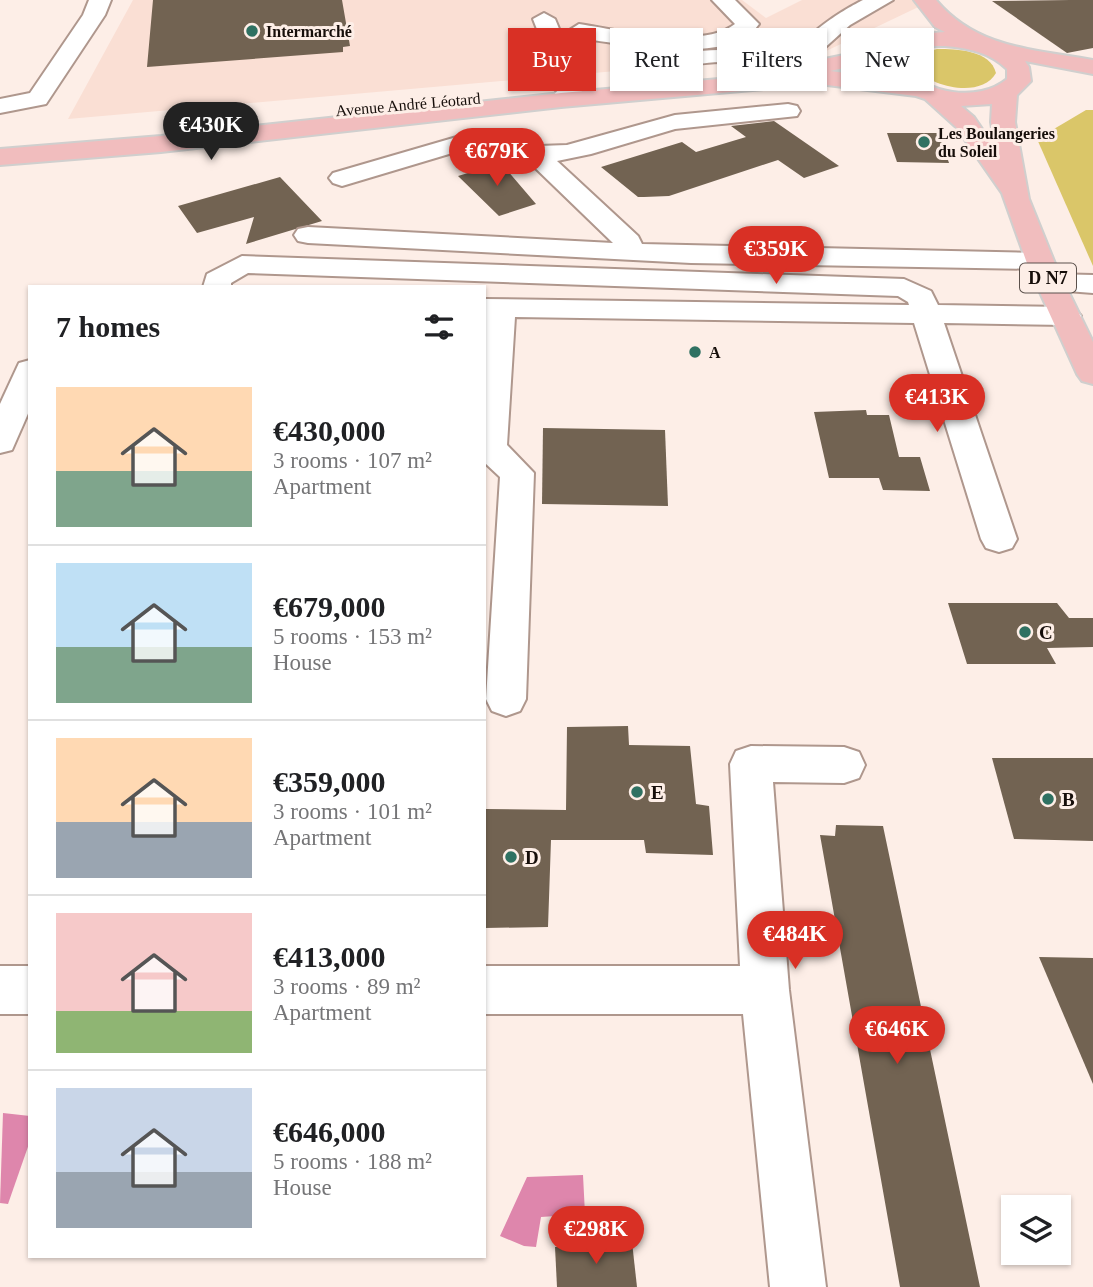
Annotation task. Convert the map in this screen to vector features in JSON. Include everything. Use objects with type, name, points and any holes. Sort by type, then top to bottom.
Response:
[{"type":"main road","points":[[908,0],[916,28]]},
{"type":"main road","points":[[925,0],[943,22],[1018,67],[1019,81],[1026,86]]},
{"type":"main road","name":"Avenue André Léotard","points":[[934,41],[944,39],[1093,67]]},
{"type":"main road","name":"Avenue André Léotard","points":[[0,157],[381,121],[638,83],[717,75]]},
{"type":"main road","name":"Avenue André Léotard","points":[[0,142],[567,94],[819,77],[841,80]]},
{"type":"main road","name":"Avenue André Léotard","points":[[925,91],[964,99],[1026,86],[1093,79]]},
{"type":"main road","name":"D N7","points":[[1016,199],[1003,122],[1026,86]]},
{"type":"main road","name":"D N7","points":[[925,91],[965,122],[1016,199],[1045,272],[1090,362]]},
{"type":"street","points":[[0,106],[38,99],[94,15],[100,0]]},
{"type":"street","points":[[827,32],[847,15],[883,0]]},
{"type":"street","points":[[719,9],[740,24]]},
{"type":"street","points":[[592,28],[628,20],[655,19]]},
{"type":"street","points":[[628,20],[693,31],[740,24]]},
{"type":"street","points":[[596,33],[679,43],[719,39],[740,24]]},
{"type":"street","points":[[534,153],[552,155],[573,152],[659,125],[788,111]]},
{"type":"street","points":[[342,178],[467,141],[489,139],[515,144],[534,153],[628,242],[630,252]]},
{"type":"street","points":[[307,235],[1045,272],[1093,284]]},
{"type":"street","points":[[216,285],[217,280],[242,264],[904,288],[920,297],[999,539]]},
{"type":"street","points":[[506,699],[517,473],[490,449],[493,308],[1066,316]]},
{"type":"street","points":[[0,442],[28,375]]},
{"type":"street","points":[[798,1287],[765,990],[751,764],[844,765]]},
{"type":"street","points":[[0,990],[28,990]]},
{"type":"street","points":[[486,990],[765,990]]},
{"type":"shaded area","points":[[133,0],[742,0],[766,18],[802,0],[933,0],[874,28],[841,28],[841,44],[827,51],[827,28],[717,28],[717,62],[703,63],[703,28],[610,28],[610,72],[596,73],[596,28],[508,28],[508,80],[68,119]]},
{"type":"shaded area","points":[[934,50],[972,52],[993,65],[996,73],[989,81],[968,88],[956,88],[934,81]]},
{"type":"shaded area","points":[[1086,110],[1093,110],[1093,266],[1037,139]]},
{"type":"shaded area","points":[[3,1113],[28,1116],[28,1147],[8,1204],[0,1203]]},
{"type":"shaded area","points":[[583,1175],[585,1214],[541,1217],[536,1247],[524,1246],[500,1236],[527,1177]]},
{"type":"building","name":"Intermarché","points":[[153,0],[342,0],[350,46],[343,47],[343,52],[147,67]]},
{"type":"building","points":[[1093,0],[1093,48],[1067,53],[992,1]]},
{"type":"building","points":[[774,121],[839,166],[804,178],[778,160],[669,196],[644,197],[638,197],[601,167],[682,142],[696,152],[746,137],[731,126]]},
{"type":"building","points":[[887,133],[939,133],[949,163],[897,162]]},
{"type":"building","points":[[497,160],[536,204],[499,216],[458,176],[468,173],[463,169]]},
{"type":"building","points":[[280,177],[322,221],[246,244],[254,217],[197,233],[178,206]]},
{"type":"building","points":[[866,410],[867,415],[889,415],[899,457],[920,457],[930,491],[883,490],[879,478],[829,478],[814,412]]},
{"type":"building","points":[[543,428],[665,430],[668,506],[542,504]]},
{"type":"building","name":"C","points":[[948,603],[1057,603],[1069,618],[1093,618],[1093,647],[1047,648],[1056,664],[967,664]]},
{"type":"building","name":"E","points":[[628,726],[629,745],[690,746],[696,804],[709,806],[713,855],[646,853],[644,840],[551,840],[548,927],[486,928],[486,809],[566,810],[567,727]]},
{"type":"building","name":"B","points":[[992,758],[1093,758],[1093,841],[1014,839]]},
{"type":"building","points":[[836,825],[883,826],[980,1287],[900,1287],[820,835],[835,836]]},
{"type":"building","points":[[1039,957],[1093,958],[1093,1084]]},
{"type":"building","points":[[632,1242],[637,1287],[557,1287],[555,1247]]},
{"type":"place","name":"Intermarché","points":[[252,31]]},
{"type":"place","name":"Les Boulangeries du Soleil","points":[[924,142]]},
{"type":"place","name":"A","points":[[695,352]]},
{"type":"place","name":"C","points":[[1025,632]]},
{"type":"place","name":"E","points":[[637,792]]},
{"type":"place","name":"B","points":[[1048,799]]},
{"type":"place","name":"D","points":[[511,857]]}]
